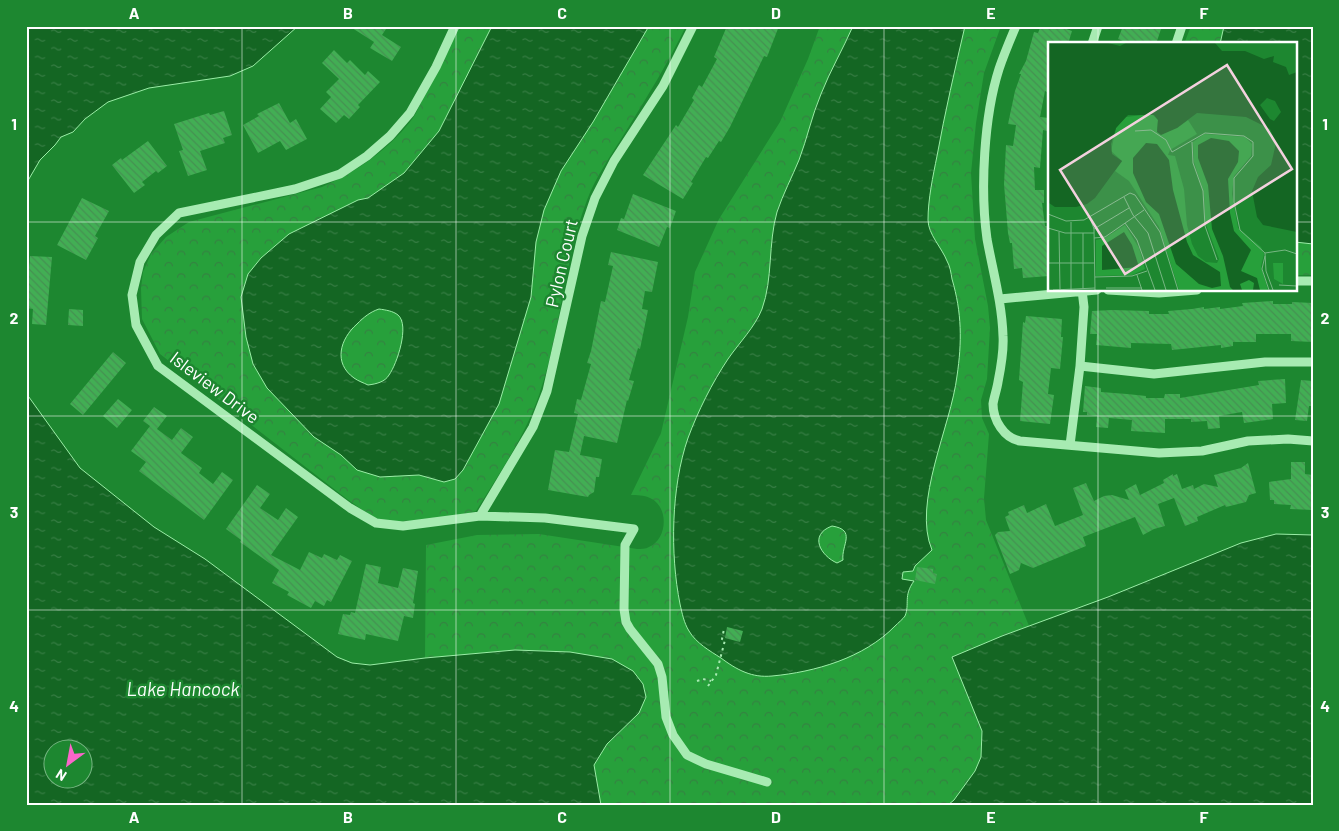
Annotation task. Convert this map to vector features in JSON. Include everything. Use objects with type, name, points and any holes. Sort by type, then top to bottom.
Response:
[{"type":"street","name":"Isleview Drive","points":[[455,26],[436,67],[410,113],[390,136],[367,156],[340,174],[296,189],[179,213],[156,235],[140,262],[132,296],[136,326],[158,366],[350,508],[376,522],[403,526],[480,516],[545,518],[634,529],[625,545],[624,610],[626,622],[658,664],[662,677],[666,717],[673,735],[687,754],[706,764],[767,782]]},
{"type":"street","name":"Pylon Court","points":[[480,516],[533,427],[547,391],[582,236],[595,198],[614,161],[663,86],[693,26]]},
{"type":"street","points":[[1016,26],[999,70],[989,116],[983,184],[987,238],[1000,299],[1004,338],[1000,373],[993,404],[995,417],[1003,430],[1011,439],[1159,453],[1202,451],[1248,441],[1288,439],[1313,441]]},
{"type":"street","points":[[1093,42],[1098,26]]},
{"type":"street","points":[[1177,42],[1182,26]]},
{"type":"street","points":[[1296,281],[1313,281]]},
{"type":"street","points":[[1000,299],[1082,291],[1084,306],[1080,366],[1070,446]]},
{"type":"street","points":[[1133,291],[1178,291]]},
{"type":"street","points":[[1080,366],[1154,374],[1265,362],[1313,362]]},
{"type":"path","points":[[708,686],[716,675],[720,663],[725,640],[722,639],[724,628]]},
{"type":"path","points":[[698,681],[703,679],[711,681]]},
{"type":"green space","points":[[458,26],[686,26],[657,80],[600,174],[587,200],[572,248],[552,347],[539,395],[511,454],[476,511],[430,520],[384,521],[365,512],[347,499],[160,354],[142,319],[141,288],[143,272],[151,254],[166,237],[189,222],[322,187],[347,175],[370,160],[401,133],[414,116]]},
{"type":"green space","points":[[820,26],[1001,26],[984,73],[971,173],[975,239],[988,306],[990,328],[987,379],[981,400],[982,418],[989,434],[984,498],[986,520],[1029,626],[982,644],[970,700],[982,731],[981,757],[975,771],[954,800],[948,805],[601,805],[594,765],[607,744],[639,713],[612,659],[570,652],[515,650],[425,658],[426,545],[477,535],[539,534],[645,549],[655,543],[660,537],[664,522],[661,508],[650,498],[631,495],[661,433],[688,317],[695,272],[719,219],[780,122],[808,59]]},
{"type":"green space","points":[[1191,26],[1313,26],[1313,275],[1296,275],[1296,42],[1185,42]]},
{"type":"water","points":[[26,26],[298,26],[253,66],[230,76],[149,88],[108,102],[85,119],[73,132],[61,137],[40,160],[26,184]]},
{"type":"water","points":[[492,26],[649,26],[593,122],[561,171],[544,210],[536,242],[531,297],[499,404],[463,470],[455,479],[444,482],[419,475],[380,477],[357,470],[341,455],[314,437],[267,388],[253,364],[246,337],[241,297],[248,274],[261,258],[289,234],[358,200],[368,198],[404,173],[439,131]],"holes":[[[379,309],[398,315],[403,327],[403,335],[392,370],[385,379],[368,385],[347,372],[343,365],[341,351],[346,337],[351,330],[367,315]]]},
{"type":"water","points":[[853,26],[965,26],[934,171],[928,220],[930,230],[949,265],[958,304],[960,339],[957,376],[953,396],[930,487],[927,531],[932,550],[915,566],[913,571],[903,572],[902,579],[914,581],[909,591],[905,616],[883,637],[854,655],[822,667],[788,674],[758,676],[733,666],[708,650],[695,639],[683,618],[677,585],[674,542],[675,499],[678,478],[688,438],[706,397],[722,368],[751,329],[762,309],[768,286],[772,236],[777,212],[799,160],[821,94]],"holes":[[[832,526],[844,531],[846,539],[843,560],[837,563],[822,551],[819,540],[820,535],[825,530]]]},
{"type":"water","points":[[1224,26],[1313,26],[1313,244],[1296,242],[1296,42],[1220,42]]},
{"type":"water","name":"Lake Hancock","points":[[26,393],[80,468],[154,527],[205,559],[337,657],[352,663],[370,665],[515,650],[570,652],[612,659],[633,671],[643,684],[646,697],[639,713],[607,744],[594,765],[601,805],[26,805]]},
{"type":"water","points":[[1276,534],[1313,535],[1313,805],[948,805],[954,800],[975,771],[981,757],[982,731],[952,657],[1241,543]]},
{"type":"building","points":[[349,26],[388,26],[382,35],[401,47],[392,61],[370,48],[374,42]]},
{"type":"building","points":[[727,26],[779,26],[767,57],[764,56],[730,127],[721,142],[719,141],[708,158],[706,157],[683,199],[643,175],[676,125],[678,127],[694,100],[692,98],[699,85],[702,87],[717,59],[714,57]]},
{"type":"building","points":[[1046,26],[1058,26],[1072,31],[1069,42],[1048,42],[1048,92],[1045,91],[1040,117],[1048,118],[1048,126],[1047,131],[1043,130],[1040,168],[1034,167],[1035,190],[1044,190],[1044,203],[1042,203],[1045,226],[1047,226],[1048,276],[1023,278],[1022,268],[1014,269],[1012,243],[1010,243],[1008,233],[1004,184],[1006,145],[1013,146],[1016,125],[1008,124],[1015,91],[1021,74],[1019,74],[1026,61],[1034,32],[1038,33],[1040,28],[1045,29]]},
{"type":"building","points":[[1123,26],[1162,26],[1157,42],[1125,42],[1118,39]]},
{"type":"building","points":[[334,50],[347,63],[350,60],[365,75],[368,71],[380,82],[358,105],[360,107],[349,119],[344,115],[336,123],[320,109],[331,97],[326,92],[339,79],[322,63]]},
{"type":"building","points":[[279,103],[290,123],[296,119],[307,139],[286,150],[280,141],[258,153],[243,125],[259,116],[257,114]]},
{"type":"building","points":[[224,111],[232,135],[223,138],[225,143],[200,151],[207,170],[188,176],[179,151],[183,150],[174,124],[209,113],[210,115]]},
{"type":"building","points":[[148,141],[167,166],[158,173],[156,171],[142,182],[145,185],[134,193],[112,165]]},
{"type":"building","points":[[633,194],[676,211],[670,228],[667,227],[659,247],[617,230],[621,218],[624,219]]},
{"type":"building","points":[[82,198],[109,211],[95,236],[98,238],[86,260],[57,245]]},
{"type":"building","points":[[611,252],[658,262],[652,292],[645,291],[642,309],[648,310],[640,349],[638,348],[629,380],[634,381],[627,400],[617,443],[584,436],[580,455],[602,459],[599,477],[596,477],[594,492],[588,497],[548,490],[555,450],[569,452],[578,414],[574,413],[577,399],[581,400],[591,364],[587,363],[601,301],[605,302],[613,266],[608,265]]},
{"type":"building","points":[[30,256],[52,257],[46,325],[32,324],[33,309],[26,308]]},
{"type":"building","points":[[1273,301],[1273,304],[1292,304],[1292,302],[1313,303],[1313,342],[1291,341],[1291,334],[1256,334],[1256,342],[1233,342],[1233,346],[1221,348],[1221,345],[1172,350],[1171,344],[1131,343],[1131,348],[1096,345],[1097,334],[1090,334],[1092,311],[1149,311],[1149,314],[1169,314],[1168,311],[1204,307],[1204,309],[1220,307],[1220,309],[1243,306],[1242,303]]},
{"type":"building","points":[[69,309],[83,310],[83,326],[68,325]]},
{"type":"building","points":[[1026,316],[1062,319],[1061,337],[1063,337],[1060,369],[1051,368],[1048,394],[1054,395],[1050,424],[1020,421],[1023,382],[1019,380],[1023,322],[1025,323]]},
{"type":"building","points":[[113,352],[126,363],[83,415],[70,404]]},
{"type":"building","points":[[1285,379],[1286,403],[1272,404],[1273,419],[1244,423],[1242,412],[1219,416],[1220,428],[1208,429],[1207,421],[1191,422],[1191,419],[1165,419],[1165,433],[1131,431],[1132,420],[1109,418],[1108,428],[1096,427],[1097,416],[1087,415],[1087,412],[1083,412],[1085,386],[1101,388],[1101,392],[1146,396],[1146,398],[1164,398],[1165,394],[1180,394],[1180,398],[1259,385],[1258,381]]},
{"type":"building","points":[[1301,380],[1313,381],[1313,406],[1309,406],[1307,421],[1295,420]]},
{"type":"building","points":[[118,399],[132,410],[117,428],[103,416]]},
{"type":"building","points":[[154,407],[167,416],[157,429],[172,440],[181,428],[193,437],[181,453],[202,468],[199,473],[213,484],[222,472],[233,480],[204,520],[139,471],[146,462],[131,451],[150,426],[143,421]]},
{"type":"building","points":[[1291,462],[1305,462],[1305,474],[1313,475],[1313,510],[1290,509],[1291,505],[1274,504],[1274,500],[1270,500],[1269,482],[1291,479]]},
{"type":"building","points":[[1248,463],[1256,493],[1249,495],[1246,502],[1226,507],[1225,505],[1197,517],[1198,521],[1185,526],[1174,498],[1158,504],[1165,526],[1143,535],[1135,517],[1083,537],[1086,546],[1033,568],[1021,563],[1019,570],[1010,574],[995,535],[998,532],[1010,531],[1005,517],[1009,515],[1008,512],[1024,505],[1027,513],[1046,504],[1055,526],[1083,515],[1073,488],[1086,483],[1094,501],[1104,496],[1112,495],[1129,500],[1125,490],[1136,484],[1140,495],[1164,483],[1163,480],[1173,474],[1173,476],[1177,474],[1182,489],[1193,485],[1194,489],[1204,484],[1218,487],[1214,475],[1241,468]]},
{"type":"building","points":[[257,485],[270,494],[260,508],[278,520],[286,508],[298,517],[271,555],[300,570],[309,552],[322,558],[324,554],[337,560],[340,555],[352,561],[331,602],[327,600],[324,606],[315,601],[311,608],[287,595],[289,592],[272,583],[279,570],[240,542],[241,540],[226,529]]},
{"type":"building","points":[[366,564],[381,567],[378,583],[398,588],[403,568],[418,571],[413,603],[415,604],[413,618],[404,616],[398,641],[366,634],[365,640],[338,634],[343,614],[350,615],[351,612],[355,613]]},
{"type":"building","points":[[917,567],[933,569],[933,573],[937,574],[935,584],[915,580]]},
{"type":"building","points":[[727,627],[743,631],[740,642],[725,638]]}]
